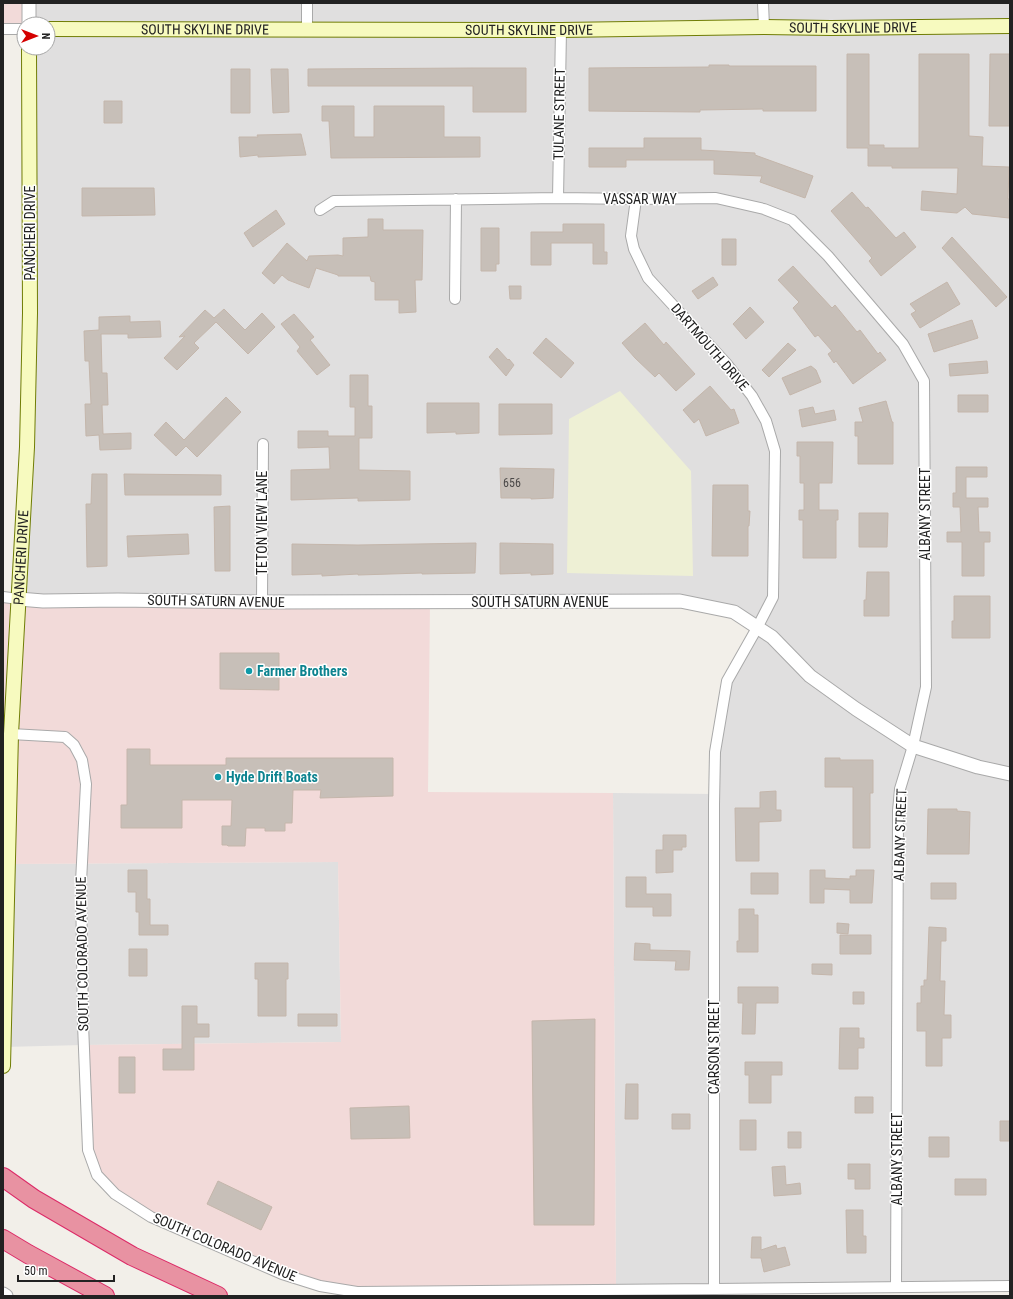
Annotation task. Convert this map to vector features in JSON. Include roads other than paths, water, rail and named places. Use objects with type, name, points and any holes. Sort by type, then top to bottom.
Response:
[{"type":"highway","points":[[3,1177],[34,1199],[132,1256],[218,1296]]},
{"type":"highway","points":[[3,1239],[105,1296]]},
{"type":"main road","name":"SOUTH SKYLINE DRIVE","points":[[56,29],[561,30],[1010,26]]},
{"type":"main road","name":"PANCHERI DRIVE","points":[[3,1066],[11,734],[27,447],[30,313],[29,56]]},
{"type":"street","points":[[29,3],[29,16]]},
{"type":"street","points":[[307,3],[307,30]]},
{"type":"street","points":[[763,3],[764,27]]},
{"type":"street","points":[[3,29],[16,28]]},
{"type":"street","name":"TULANE STREET","points":[[558,198],[561,30]]},
{"type":"street","name":"VASSAR WAY","points":[[320,210],[334,201],[558,198],[716,198],[764,210],[792,220],[828,256],[903,344]]},
{"type":"street","points":[[455,299],[456,199]]},
{"type":"street","name":"DARTMOUTH DRIVE","points":[[636,199],[631,236],[634,249],[648,278],[726,363],[752,396],[766,421],[775,451],[773,597]]},
{"type":"street","name":"ALBANY STREET","points":[[896,1286],[898,811],[900,789],[926,687],[924,381],[903,344]]},
{"type":"street","name":"TETON VIEW LANE","points":[[262,444],[262,602]]},
{"type":"street","points":[[3,597],[19,599]]},
{"type":"street","name":"CARSON STREET","points":[[714,1290],[715,752],[728,680],[773,597]]},
{"type":"street","name":"SOUTH SATURN AVENUE","points":[[19,599],[43,601],[118,600],[262,602],[680,601],[734,612],[772,637],[810,676],[912,746],[978,768],[1010,774]]},
{"type":"street","name":"SOUTH COLORADO AVENUE","points":[[11,734],[65,737],[74,745],[82,760],[86,784],[81,882],[83,1024],[88,1150],[97,1175],[115,1194],[152,1217],[282,1274],[320,1286],[357,1292],[714,1290],[896,1286],[1010,1286]]},
{"type":"place","name":"Farmer Brothers","points":[[249,671]]},
{"type":"place","name":"Hyde Drift Boats","points":[[218,777]]}]
